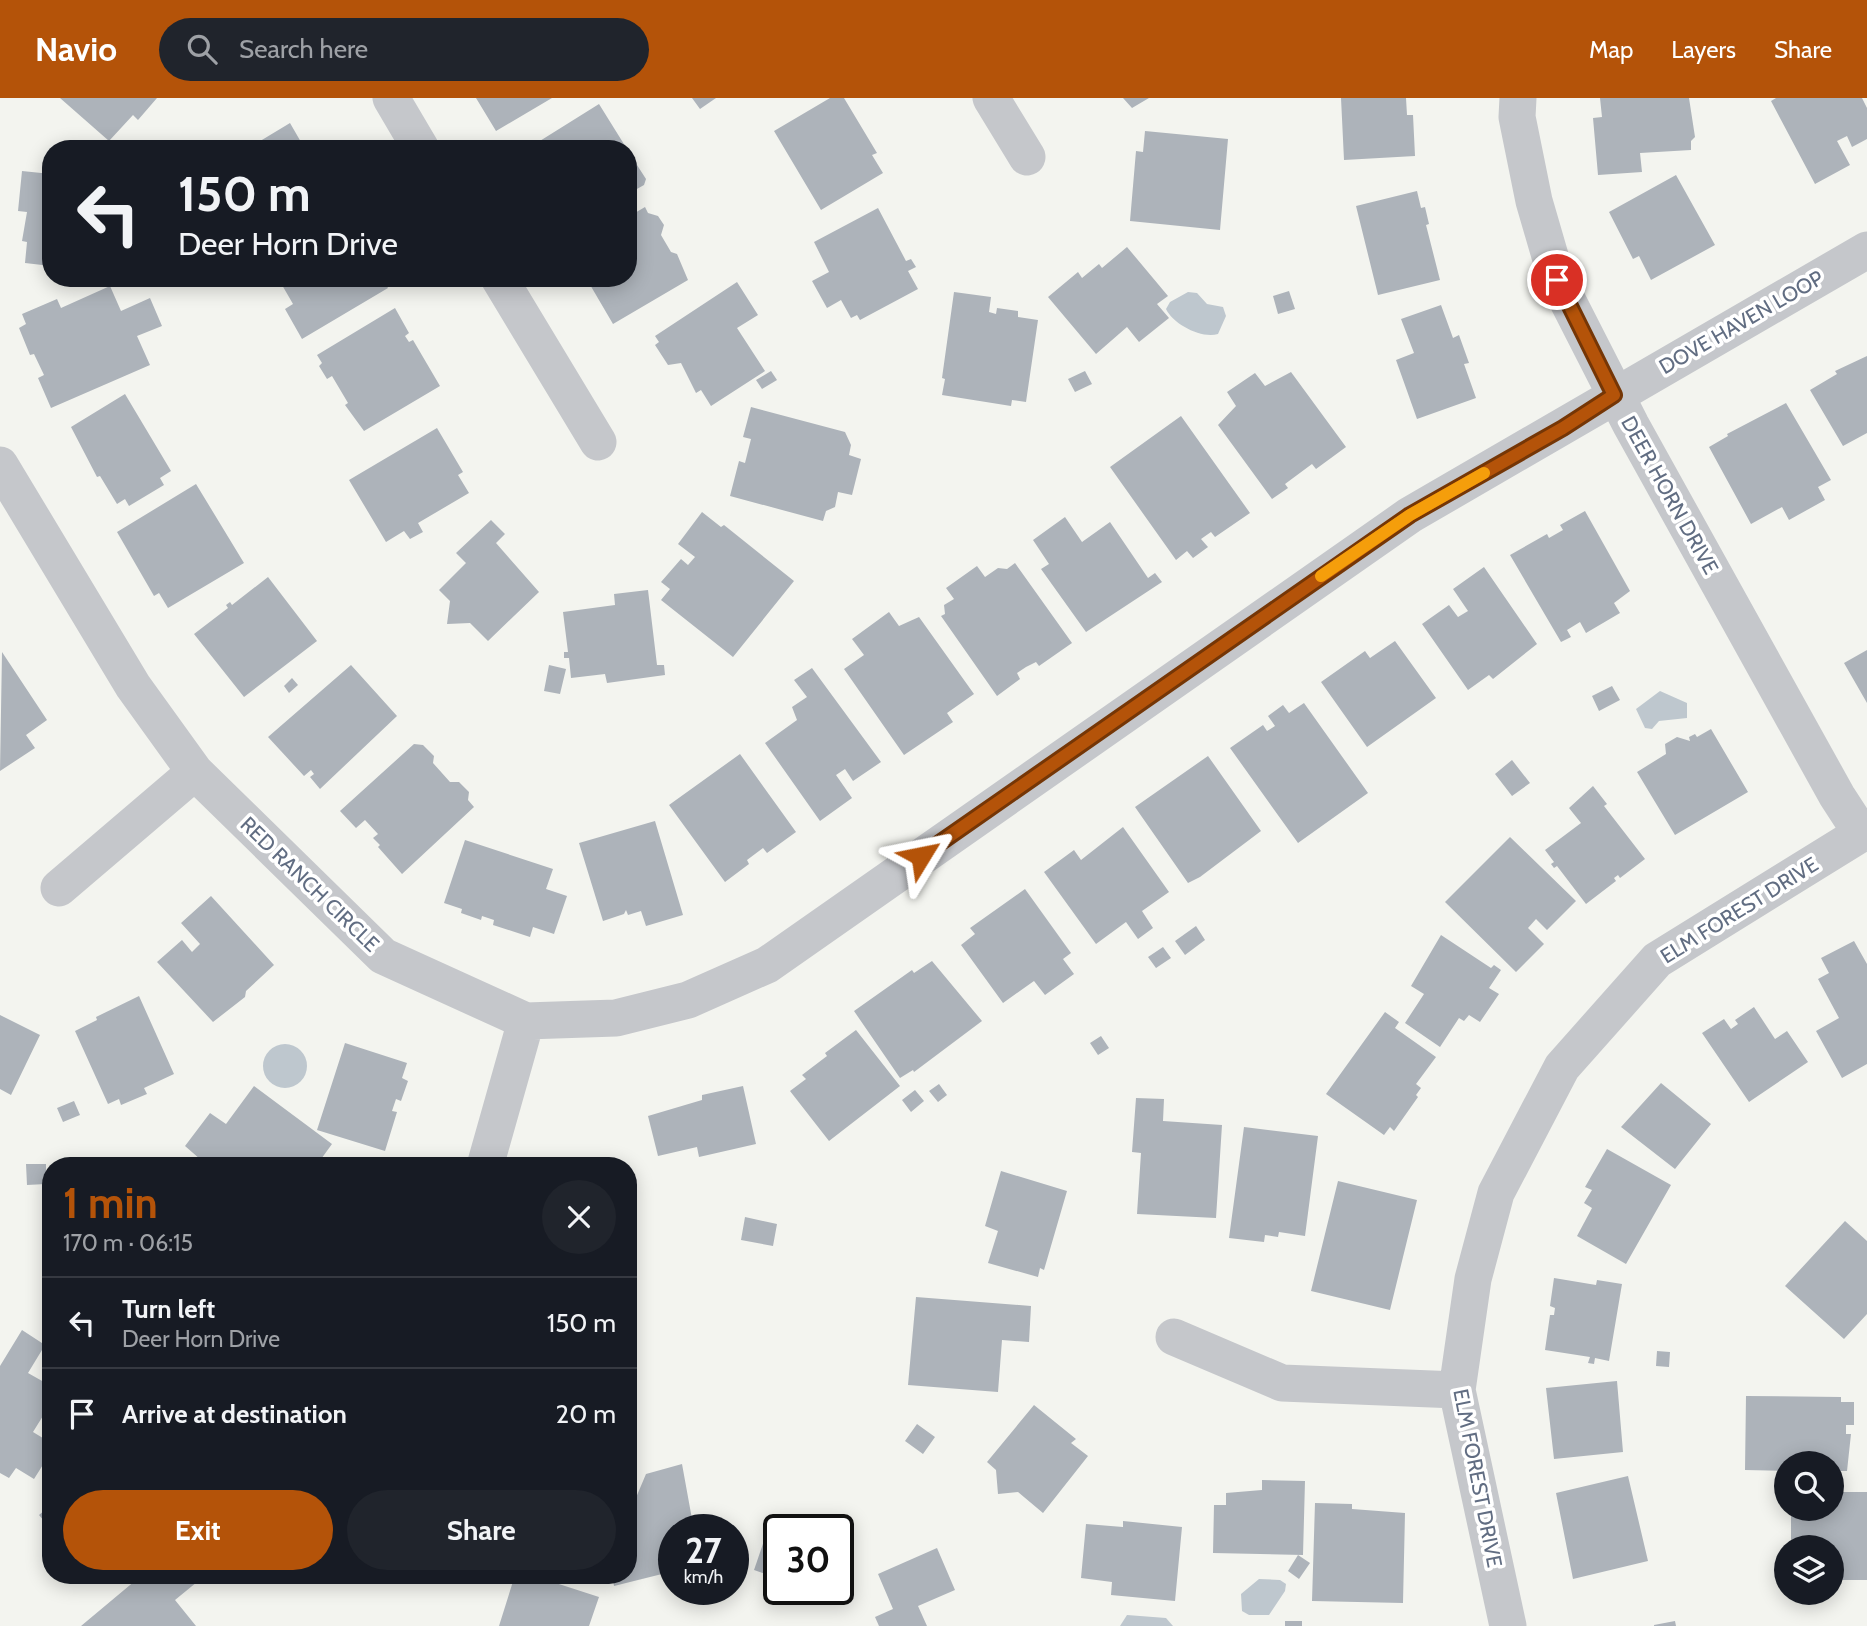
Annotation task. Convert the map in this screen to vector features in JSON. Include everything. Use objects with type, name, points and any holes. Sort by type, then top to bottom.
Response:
[{"type":"street","points":[[391,98],[417,140]]},
{"type":"street","points":[[991,98],[1027,157]]},
{"type":"street","name":"DEER HORN DRIVE","points":[[1518,98],[1517,117],[1534,201],[1557,280],[1614,395],[1837,796],[1864,831]]},
{"type":"street","name":"DOVE HAVEN LOOP","points":[[1614,395],[1867,250]]},
{"type":"street","points":[[504,287],[598,442]]},
{"type":"street","name":"RED RANCH CIRCLE","points":[[0,465],[133,686],[195,772],[383,956],[526,1021],[616,1018],[688,1000],[766,965],[1410,515],[1563,428],[1614,395]]},
{"type":"street","points":[[59,888],[195,772]]},
{"type":"street","name":"ELM FOREST DRIVE","points":[[1508,1626],[1457,1390],[1473,1279],[1496,1193],[1562,1067],[1657,960],[1864,831]]},
{"type":"street","points":[[488,1157],[526,1021]]},
{"type":"street","points":[[1174,1337],[1282,1383],[1457,1390]]},
{"type":"shaded area","points":[[1188,292],[1197,293],[1207,304],[1223,307],[1226,316],[1218,334],[1196,332],[1181,325],[1170,315],[1166,309],[1170,302]]},
{"type":"shaded area","points":[[1660,691],[1687,703],[1687,718],[1659,721],[1652,729],[1645,728],[1636,709]]},
{"type":"shaded area","points":[[285,1044],[300,1051],[307,1066],[300,1081],[285,1088],[270,1081],[263,1066],[270,1051]]},
{"type":"shaded area","points":[[1259,1579],[1280,1580],[1286,1584],[1285,1591],[1269,1615],[1249,1615],[1242,1611],[1241,1594]]},
{"type":"shaded area","points":[[1127,1615],[1166,1618],[1173,1626],[1120,1626]]},
{"type":"building","points":[[60,98],[157,98],[138,120],[133,115],[108,140]]},
{"type":"building","points":[[476,98],[552,98],[496,131]]},
{"type":"building","points":[[692,98],[716,98],[700,109]]},
{"type":"building","points":[[830,98],[844,98],[877,153],[872,155],[883,173],[821,210],[774,131]]},
{"type":"building","points":[[1123,98],[1149,98],[1132,108]]},
{"type":"building","points":[[1341,98],[1406,98],[1407,115],[1413,115],[1415,156],[1344,160]]},
{"type":"building","points":[[1600,98],[1689,98],[1695,137],[1691,141],[1691,150],[1640,153],[1642,172],[1598,175],[1593,118],[1602,117]]},
{"type":"building","points":[[1776,98],[1862,98],[1867,108],[1867,139],[1852,147],[1847,136],[1837,141],[1850,165],[1815,184],[1771,101]]},
{"type":"building","points":[[599,104],[621,140],[541,140]]},
{"type":"building","points":[[290,123],[300,140],[262,140]]},
{"type":"building","points":[[1145,131],[1228,139],[1220,230],[1130,221],[1136,151],[1143,152]]},
{"type":"building","points":[[637,165],[646,179],[644,185],[637,189]]},
{"type":"building","points":[[22,171],[42,173],[42,265],[25,263],[27,242],[22,241],[27,212],[18,211]]},
{"type":"building","points":[[1676,175],[1715,245],[1651,280],[1639,256],[1633,259],[1609,212]]},
{"type":"building","points":[[1417,191],[1421,208],[1425,207],[1429,224],[1426,225],[1440,280],[1378,295],[1356,206]]},
{"type":"building","points":[[645,207],[648,213],[658,216],[664,225],[661,235],[671,252],[677,254],[688,280],[613,324],[591,287],[637,287],[637,212]]},
{"type":"building","points":[[878,208],[906,261],[911,259],[916,267],[908,271],[918,289],[860,320],[857,315],[851,318],[841,300],[827,308],[812,281],[829,272],[814,242]]},
{"type":"building","points":[[1127,247],[1168,296],[1157,304],[1169,318],[1139,342],[1127,327],[1096,354],[1048,297],[1078,272],[1082,278],[1099,264],[1102,268]]},
{"type":"building","points":[[737,282],[758,315],[737,328],[765,371],[711,406],[701,390],[696,393],[681,363],[668,365],[655,345],[659,342],[655,336]]},
{"type":"building","points":[[108,287],[110,287],[121,311],[150,298],[162,326],[137,336],[150,365],[51,408],[38,378],[44,375],[34,354],[30,355],[19,328],[26,324],[22,314],[57,299],[61,308]]},
{"type":"building","points":[[283,287],[388,288],[302,339],[285,309],[293,304]]},
{"type":"building","points":[[1289,291],[1295,309],[1278,314],[1273,296]]},
{"type":"building","points":[[954,292],[991,297],[989,312],[996,314],[997,308],[1018,311],[1018,317],[1038,320],[1026,402],[1012,400],[1011,406],[942,395]]},
{"type":"building","points":[[1441,305],[1453,338],[1459,335],[1469,363],[1464,364],[1476,398],[1417,419],[1396,360],[1414,353],[1401,319]]},
{"type":"building","points":[[395,308],[409,333],[405,336],[409,342],[413,340],[440,386],[364,431],[345,405],[348,403],[332,376],[327,379],[319,366],[322,363],[317,355]]},
{"type":"building","points":[[1867,356],[1867,433],[1843,446],[1810,390],[1837,374],[1835,371]]},
{"type":"building","points":[[771,371],[777,380],[762,389],[756,380]]},
{"type":"building","points":[[1085,371],[1092,384],[1075,392],[1068,379]]},
{"type":"building","points":[[1291,372],[1346,447],[1316,469],[1312,464],[1285,484],[1288,488],[1272,499],[1218,425],[1236,406],[1227,392],[1255,373],[1265,386]]},
{"type":"building","points":[[125,394],[171,471],[160,478],[164,485],[129,506],[125,499],[117,504],[100,476],[97,477],[71,427]]},
{"type":"building","points":[[1786,403],[1831,480],[1818,487],[1825,500],[1789,520],[1782,507],[1751,524],[1709,447],[1728,436],[1727,434]]},
{"type":"building","points":[[751,407],[845,432],[851,445],[849,455],[861,459],[852,495],[838,492],[835,507],[826,511],[823,521],[730,496],[739,461],[745,463],[751,439],[743,437]]},
{"type":"building","points":[[1181,416],[1250,513],[1215,537],[1211,532],[1201,539],[1208,547],[1193,558],[1187,551],[1176,560],[1110,467]]},
{"type":"building","points":[[437,428],[463,472],[458,475],[469,493],[418,523],[423,532],[410,539],[404,531],[386,542],[349,480]]},
{"type":"building","points":[[196,484],[244,563],[168,608],[159,593],[154,596],[117,532]]},
{"type":"building","points":[[1585,511],[1630,591],[1614,603],[1620,613],[1586,633],[1580,622],[1567,630],[1571,637],[1561,642],[1510,555],[1547,534],[1549,538],[1563,530],[1560,525]]},
{"type":"building","points":[[702,512],[721,527],[724,525],[794,581],[733,657],[661,600],[670,589],[661,582],[681,559],[688,565],[695,557],[678,544]]},
{"type":"building","points":[[1065,517],[1082,542],[1110,522],[1148,578],[1155,573],[1162,582],[1086,632],[1041,569],[1049,564],[1033,540]]},
{"type":"building","points":[[491,520],[505,534],[496,543],[539,592],[488,641],[470,623],[447,624],[450,601],[439,590],[466,563],[456,553]]},
{"type":"building","points":[[1015,563],[1072,643],[1039,666],[1036,662],[1017,673],[1020,679],[997,696],[941,616],[945,614],[944,605],[954,599],[946,588],[977,566],[985,577],[998,568],[1007,569]]},
{"type":"building","points":[[1484,567],[1537,644],[1493,679],[1489,675],[1468,690],[1422,624],[1449,605],[1458,617],[1468,611],[1453,589]]},
{"type":"building","points":[[268,577],[317,641],[244,697],[194,634],[228,608],[226,605],[230,602],[232,605]]},
{"type":"building","points":[[648,590],[657,665],[664,665],[665,675],[607,683],[605,674],[571,678],[569,658],[564,658],[564,652],[568,652],[563,612],[615,605],[614,594]]},
{"type":"building","points":[[889,612],[899,626],[919,617],[974,694],[947,713],[953,722],[904,755],[844,669],[864,655],[852,639]]},
{"type":"building","points":[[1395,641],[1436,698],[1367,747],[1321,682],[1365,651],[1370,658]]},
{"type":"building","points":[[1867,650],[1867,703],[1844,663]]},
{"type":"building","points":[[2,652],[47,720],[26,735],[35,748],[0,771]]},
{"type":"building","points":[[351,665],[397,716],[320,789],[310,777],[314,774],[311,770],[304,776],[268,737]]},
{"type":"building","points":[[549,665],[566,669],[560,694],[544,691]]},
{"type":"building","points":[[812,668],[881,762],[853,781],[845,769],[836,775],[852,798],[820,821],[765,743],[797,720],[792,707],[807,697],[794,680]]},
{"type":"building","points":[[292,678],[298,685],[289,693],[284,686]]},
{"type":"building","points":[[1612,686],[1620,700],[1599,711],[1592,696]]},
{"type":"building","points":[[1304,703],[1368,793],[1298,843],[1230,748],[1263,725],[1267,731],[1275,726],[1268,716],[1283,705],[1289,713]]},
{"type":"building","points":[[1711,729],[1748,792],[1675,835],[1637,772],[1666,754],[1665,744],[1677,737],[1690,741],[1689,737],[1695,734],[1697,737]]},
{"type":"building","points":[[414,744],[423,745],[434,756],[433,763],[450,782],[459,782],[469,792],[468,800],[474,807],[402,874],[378,847],[380,845],[373,838],[378,834],[365,820],[356,828],[340,811]]},
{"type":"building","points":[[740,754],[796,832],[767,853],[763,848],[747,860],[749,864],[725,882],[669,805]]},
{"type":"building","points":[[1208,756],[1261,831],[1188,883],[1135,807]]},
{"type":"building","points":[[1512,760],[1530,783],[1512,796],[1495,774]]},
{"type":"building","points":[[1593,786],[1607,804],[1604,806],[1645,859],[1620,878],[1618,875],[1614,878],[1616,881],[1586,904],[1557,866],[1554,868],[1551,864],[1554,862],[1545,850],[1581,823],[1569,808]]},
{"type":"building","points":[[655,821],[683,915],[646,926],[641,911],[628,915],[626,910],[624,914],[603,921],[579,843]]},
{"type":"building","points":[[1123,827],[1169,892],[1142,911],[1153,928],[1138,939],[1126,922],[1096,944],[1044,872],[1074,850],[1081,860]]},
{"type":"building","points":[[1510,837],[1576,901],[1547,930],[1536,919],[1528,928],[1544,944],[1516,972],[1445,902]]},
{"type":"building","points":[[465,840],[553,869],[546,889],[567,896],[554,934],[533,927],[530,937],[493,925],[494,920],[482,916],[481,920],[461,913],[462,909],[444,903]]},
{"type":"building","points":[[1025,889],[1071,953],[1063,959],[1074,974],[1045,995],[1034,981],[1003,1003],[961,945],[975,934],[970,928]]},
{"type":"building","points":[[211,896],[274,965],[246,991],[245,997],[213,1022],[157,962],[182,940],[192,952],[200,944],[181,923]]},
{"type":"building","points":[[1196,926],[1205,940],[1185,955],[1175,941]]},
{"type":"building","points":[[1441,935],[1491,968],[1494,965],[1501,970],[1489,988],[1499,994],[1480,1022],[1469,1015],[1464,1021],[1459,1018],[1440,1047],[1405,1023],[1424,994],[1411,986]]},
{"type":"building","points":[[1854,941],[1867,964],[1867,1064],[1842,1078],[1816,1031],[1839,1018],[1818,979],[1829,973],[1821,958]]},
{"type":"building","points":[[1163,947],[1171,958],[1156,968],[1148,957]]},
{"type":"building","points":[[932,961],[982,1021],[914,1072],[913,1070],[900,1078],[854,1011],[912,970],[914,973]]},
{"type":"building","points":[[139,996],[174,1074],[144,1088],[147,1094],[121,1105],[119,1099],[108,1104],[75,1031],[97,1020],[96,1017]]},
{"type":"building","points":[[1754,1007],[1775,1039],[1787,1031],[1808,1062],[1749,1102],[1702,1033],[1724,1019],[1731,1029],[1738,1024],[1735,1020]]},
{"type":"building","points":[[1385,1012],[1399,1022],[1395,1028],[1436,1057],[1416,1084],[1421,1088],[1416,1095],[1418,1097],[1394,1131],[1390,1127],[1384,1135],[1326,1094]]},
{"type":"building","points":[[0,1015],[40,1035],[11,1095],[0,1089]]},
{"type":"building","points":[[856,1030],[900,1086],[829,1141],[790,1091],[806,1079],[802,1075],[827,1056],[825,1053]]},
{"type":"building","points":[[1101,1036],[1109,1048],[1098,1055],[1090,1043]]},
{"type":"building","points":[[345,1043],[407,1063],[402,1078],[408,1081],[401,1101],[396,1099],[392,1111],[397,1112],[385,1151],[317,1130]]},
{"type":"building","points":[[1661,1083],[1711,1124],[1675,1169],[1621,1127]]},
{"type":"building","points":[[939,1084],[947,1095],[938,1102],[929,1091]]},
{"type":"building","points":[[254,1086],[332,1144],[323,1157],[198,1157],[185,1146],[210,1113],[226,1124]]},
{"type":"building","points":[[743,1086],[756,1144],[699,1157],[697,1147],[658,1156],[648,1116],[702,1100],[702,1095]]},
{"type":"building","points":[[915,1090],[924,1101],[911,1112],[902,1100]]},
{"type":"building","points":[[1136,1098],[1164,1099],[1163,1121],[1222,1125],[1216,1218],[1137,1214],[1141,1153],[1132,1152]]},
{"type":"building","points":[[74,1101],[80,1115],[63,1122],[57,1108]]},
{"type":"building","points":[[1244,1127],[1318,1136],[1305,1236],[1279,1232],[1278,1237],[1265,1235],[1264,1242],[1229,1238]]},
{"type":"building","points":[[1607,1149],[1671,1185],[1626,1264],[1577,1236],[1592,1208],[1584,1203],[1592,1190],[1585,1187]]},
{"type":"building","points":[[26,1164],[42,1164],[42,1184],[27,1185]]},
{"type":"building","points":[[1001,1171],[1067,1191],[1044,1270],[1040,1268],[1038,1277],[988,1263],[998,1231],[985,1226]]},
{"type":"building","points":[[1338,1181],[1417,1200],[1390,1310],[1311,1291]]},
{"type":"building","points":[[745,1217],[777,1224],[773,1246],[741,1240]]},
{"type":"building","points":[[1845,1221],[1867,1241],[1867,1314],[1844,1339],[1785,1286]]},
{"type":"building","points":[[1554,1278],[1596,1285],[1597,1280],[1622,1284],[1609,1361],[1595,1358],[1594,1364],[1588,1363],[1590,1357],[1545,1350],[1550,1315],[1554,1315],[1555,1308],[1550,1306]]},
{"type":"building","points":[[916,1297],[1031,1306],[1029,1342],[1002,1340],[998,1392],[908,1385]]},
{"type":"building","points":[[22,1330],[42,1343],[42,1350],[28,1373],[42,1381],[42,1418],[33,1432],[42,1438],[42,1466],[34,1479],[16,1468],[9,1478],[0,1473],[0,1366]]},
{"type":"building","points":[[1657,1351],[1670,1352],[1669,1367],[1656,1366]]},
{"type":"building","points":[[1617,1381],[1623,1452],[1554,1459],[1546,1388]]},
{"type":"building","points":[[1746,1396],[1841,1397],[1841,1402],[1854,1402],[1854,1425],[1846,1425],[1846,1434],[1851,1434],[1847,1471],[1844,1471],[1844,1451],[1774,1451],[1774,1471],[1745,1470]]},
{"type":"building","points":[[1034,1405],[1076,1439],[1071,1443],[1088,1456],[1043,1513],[1018,1492],[998,1494],[996,1470],[987,1462]]},
{"type":"building","points":[[917,1424],[935,1437],[923,1454],[905,1441]]},
{"type":"building","points":[[682,1464],[691,1514],[658,1514],[658,1575],[637,1580],[637,1495],[646,1474]]},
{"type":"building","points":[[1628,1476],[1648,1561],[1573,1579],[1556,1493]]},
{"type":"building","points":[[1262,1480],[1305,1481],[1303,1555],[1213,1553],[1214,1505],[1226,1505],[1226,1493],[1262,1490]]},
{"type":"building","points":[[1844,1492],[1867,1492],[1867,1580],[1844,1580],[1844,1535],[1791,1535],[1791,1521],[1844,1521]]},
{"type":"building","points":[[1315,1503],[1352,1504],[1352,1509],[1405,1513],[1403,1603],[1312,1601]]},
{"type":"building","points":[[1123,1521],[1182,1527],[1175,1601],[1111,1595],[1112,1582],[1081,1578],[1086,1524],[1123,1527]]},
{"type":"building","points":[[763,1544],[763,1573],[754,1570]]},
{"type":"building","points":[[937,1548],[955,1590],[918,1606],[927,1626],[879,1626],[875,1617],[893,1609],[878,1574]]},
{"type":"building","points":[[1298,1555],[1310,1563],[1299,1579],[1288,1571]]},
{"type":"building","points":[[131,1584],[195,1584],[175,1600],[196,1626],[81,1626]]},
{"type":"building","points":[[512,1584],[559,1584],[599,1597],[589,1626],[499,1626]]},
{"type":"building","points":[[1285,1621],[1302,1621],[1302,1626],[1285,1626]]},
{"type":"building","points":[[1675,1621],[1676,1626],[1654,1626],[1654,1625]]},
{"type":"slow traffic","points":[[1321,576],[1410,515],[1484,473]]},
{"type":"route","points":[[921,856],[1410,515],[1563,428],[1614,395],[1557,280]]}]
